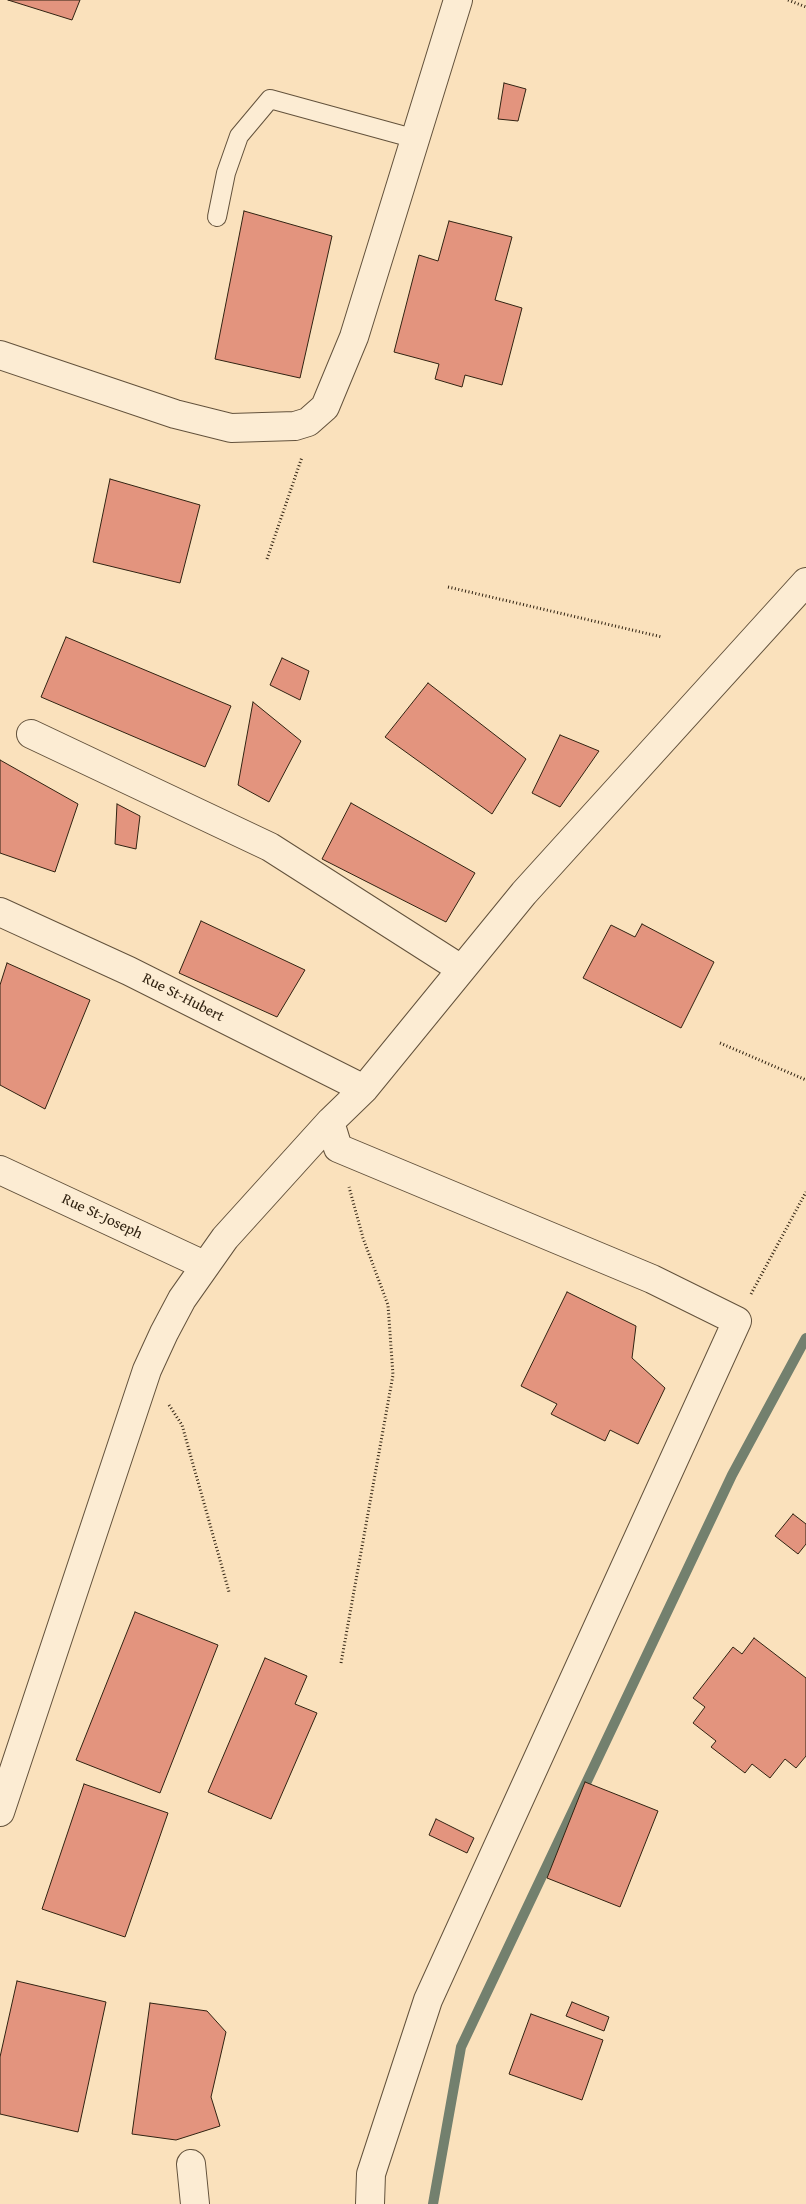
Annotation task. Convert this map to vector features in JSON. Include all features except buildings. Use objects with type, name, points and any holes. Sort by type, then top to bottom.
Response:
[{"type":"street","points":[[0,355],[176,414],[231,428],[295,426],[308,422],[325,407],[354,336],[458,0]]},
{"type":"street","points":[[0,1812],[147,1370],[182,1299],[204,1265],[225,1238],[330,1122],[364,1089],[524,893],[806,582]]},
{"type":"street","points":[[32,734],[270,847],[461,970]]},
{"type":"street","name":"Rue St-Hubert","points":[[0,912],[128,971],[364,1089]]},
{"type":"street","points":[[330,1122],[338,1148],[652,1279],[737,1321],[428,2000],[371,2174],[370,2204]]},
{"type":"street","name":"Rue St-Joseph","points":[[0,1170],[204,1265]]},
{"type":"street","points":[[191,2164],[196,2204]]},
{"type":"lane","points":[[217,217],[226,173],[239,136],[270,99],[416,139]]},
{"type":"path","points":[[788,0],[806,7]]},
{"type":"path","points":[[267,559],[317,414]]},
{"type":"path","points":[[448,587],[662,637]]},
{"type":"path","points":[[720,1043],[806,1080]]},
{"type":"path","points":[[338,1148],[362,1238],[388,1305],[393,1374],[341,1663]]},
{"type":"path","points":[[737,1321],[806,1192]]},
{"type":"path","points":[[147,1370],[182,1424],[229,1592]]},
{"type":"waterway","points":[[433,2204],[461,2047],[732,1475],[806,1338]]}]
